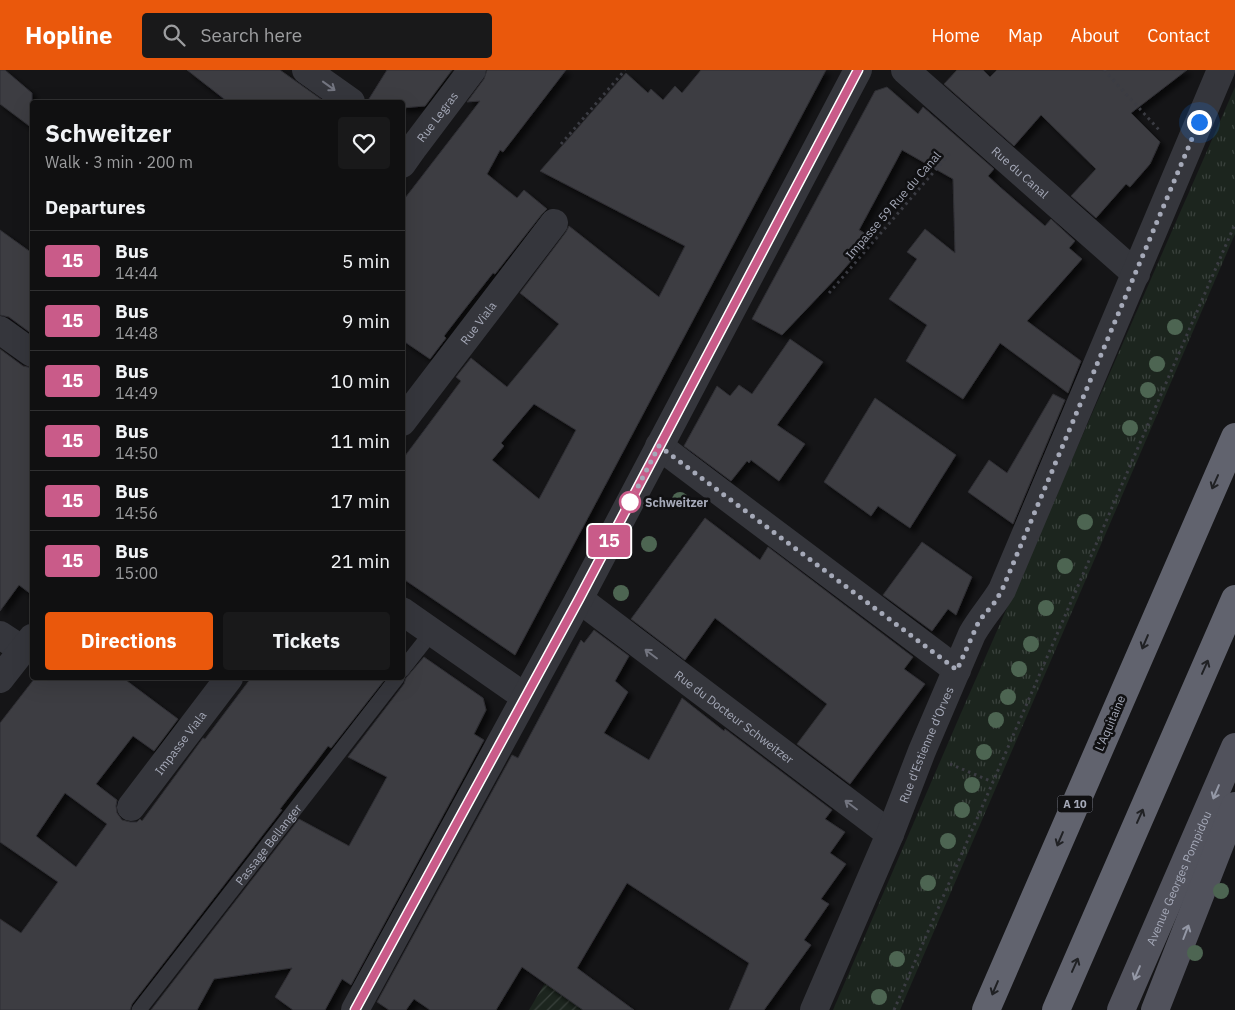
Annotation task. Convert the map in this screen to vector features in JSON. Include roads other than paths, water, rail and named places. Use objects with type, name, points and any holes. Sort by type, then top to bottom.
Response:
[{"type":"highway","name":"L'Aquitaine","points":[[986,1010],[1235,437]]},
{"type":"highway","points":[[1056,1010],[1235,599]]},
{"type":"main road","name":"Avenue Georges Pompidou","points":[[1121,1010],[1235,747]]},
{"type":"main road","name":"Avenue Georges Pompidou","points":[[1155,1010],[1235,806]]},
{"type":"street","points":[[306,70],[348,100]]},
{"type":"street","name":"Rue Legras","points":[[406,150],[472,70]]},
{"type":"street","points":[[355,1010],[579,599],[858,70]]},
{"type":"street","name":"Rue du Canal","points":[[904,70],[1136,274]]},
{"type":"street","name":"Rue d'Estienne d'Orves","points":[[814,1010],[890,834],[922,751],[957,670],[979,621],[995,602],[1002,590],[1221,70]]},
{"type":"street","name":"Rue Viala","points":[[405,418],[554,223]]},
{"type":"street","points":[[0,330],[30,352]]},
{"type":"street","points":[[659,446],[957,670]]},
{"type":"street","name":"Rue du Docteur Schweitzer","points":[[579,599],[890,834]]},
{"type":"street","points":[[405,613],[525,697]]},
{"type":"street","points":[[0,635],[28,644],[0,679]]},
{"type":"street","name":"Impasse Viala","points":[[130,807],[227,680]]},
{"type":"lane","points":[[405,666],[432,632]]},
{"type":"lane","name":"Passage Bellanger","points":[[139,1010],[395,680]]},
{"type":"place","name":"Schweitzer","points":[[630,502]]}]
